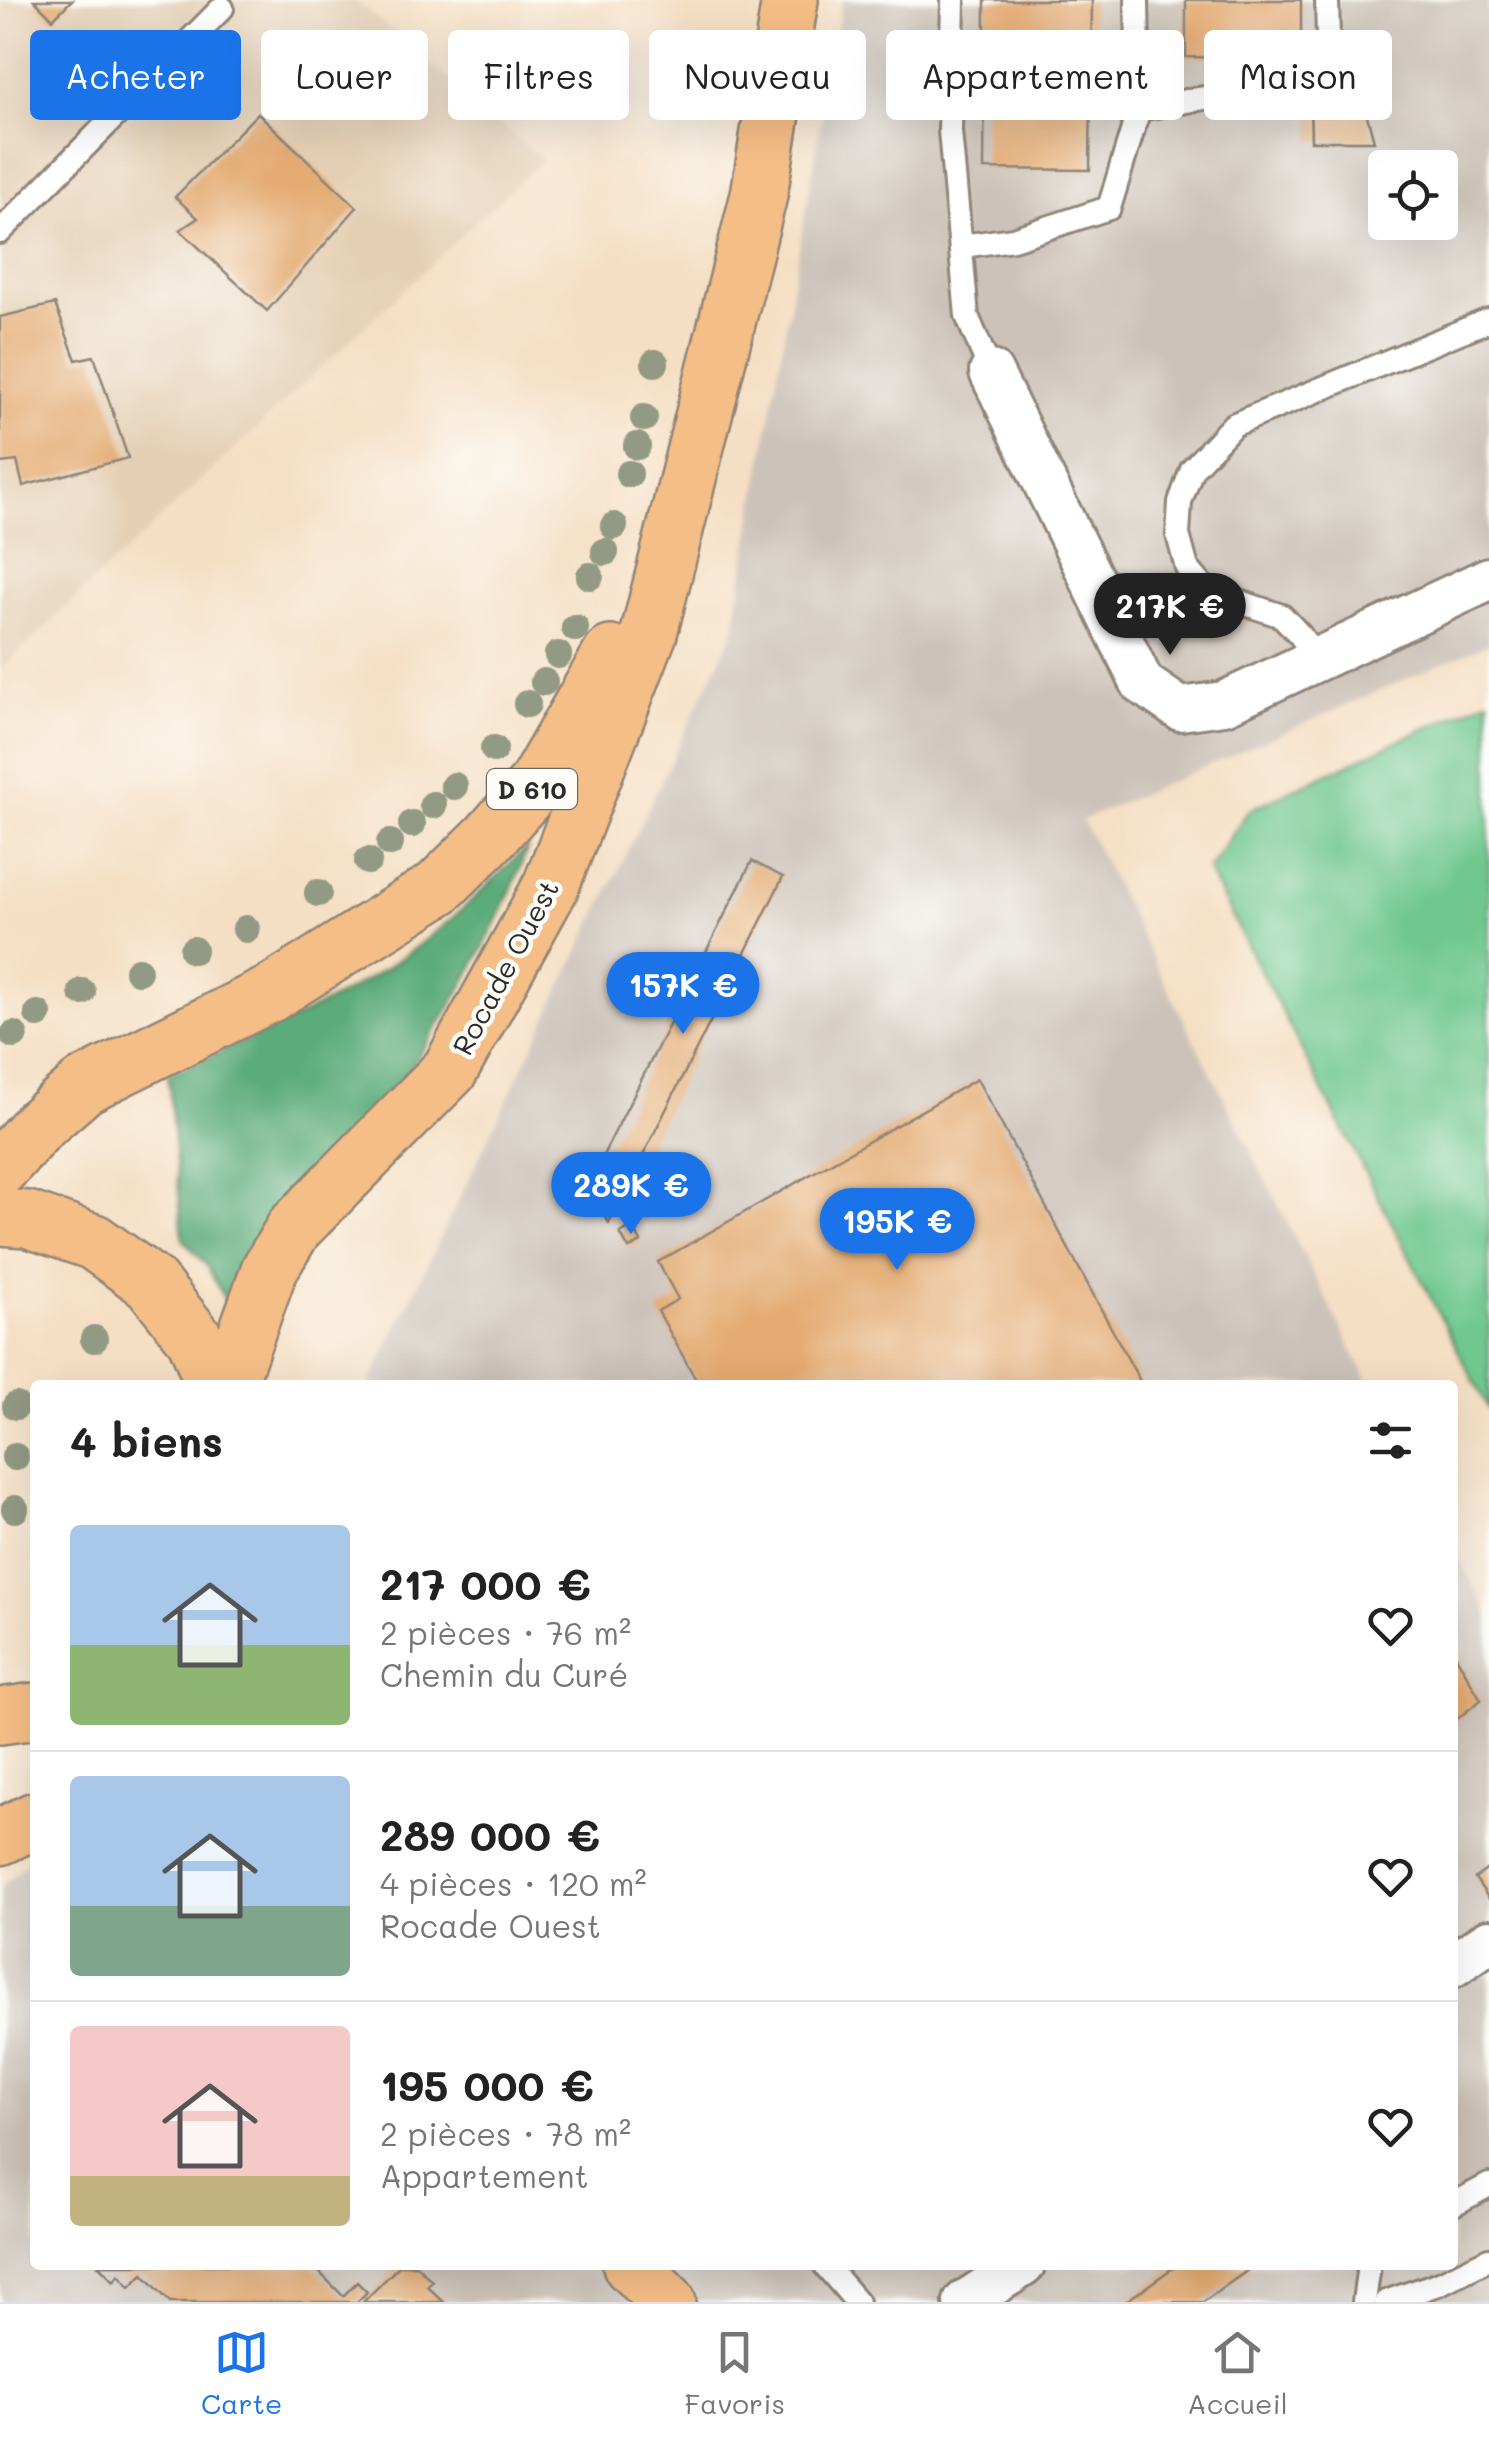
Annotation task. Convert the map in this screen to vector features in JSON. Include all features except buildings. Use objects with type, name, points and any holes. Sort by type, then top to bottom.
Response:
[{"type":"main road","name":"Rocade Ouest","points":[[230,1380],[269,1270],[294,1228],[450,1070],[550,888],[650,633],[759,195],[790,0]]},
{"type":"main road","name":"Rocade Ouest","points":[[0,1168],[38,1126],[84,1086],[270,994],[438,888],[488,839],[535,786],[584,704],[630,618],[684,492]]},
{"type":"main road","points":[[0,1217],[28,1218],[94,1242],[151,1283],[195,1338],[212,1380]]},
{"type":"main road","points":[[0,1837],[30,1822]]},
{"type":"main road","points":[[636,2270],[668,2302]]},
{"type":"street","points":[[990,372],[1142,683],[1180,710],[1224,703],[1489,578]]},
{"type":"street","points":[[1458,1962],[1489,1940]]},
{"type":"street","points":[[965,2302],[1014,2278]]},
{"type":"lane","points":[[952,0],[950,131],[967,316],[990,372]]},
{"type":"lane","points":[[1137,0],[1138,30]]},
{"type":"lane","points":[[1184,102],[1329,77],[1328,0]]},
{"type":"lane","points":[[0,232],[222,8]]},
{"type":"lane","points":[[962,246],[1012,238],[1109,208],[1137,120]]},
{"type":"lane","points":[[1316,658],[1282,616],[1207,592],[1187,568],[1178,534],[1180,502],[1192,469],[1233,425],[1489,320]]},
{"type":"lane","points":[[1458,2202],[1489,2185]]},
{"type":"lane","points":[[1386,2302],[1489,2259]]},
{"type":"lane","points":[[829,2270],[856,2302]]},
{"type":"lane","points":[[1364,2302],[1368,2270]]},
{"type":"shaded area","points":[[0,0],[355,0],[390,30],[261,30],[261,120],[428,120],[428,62],[448,79],[448,120],[496,120],[542,159],[0,670]]},
{"type":"shaded area","points":[[842,0],[1489,0],[1489,643],[1082,820],[1367,1380],[371,1380],[733,633],[821,120],[866,120],[866,30],[837,30]]},
{"type":"shaded area","points":[[1458,1556],[1489,1617],[1489,2302],[0,2302],[0,1888],[30,1861],[30,2270],[1458,2270]]},
{"type":"green space","points":[[1489,699],[1489,1410],[1208,870],[1249,810]]},
{"type":"green space","points":[[528,846],[502,910],[436,1030],[356,1144],[230,1309],[207,1266],[183,1239],[168,1074],[272,1029],[378,973],[450,920]]}]
